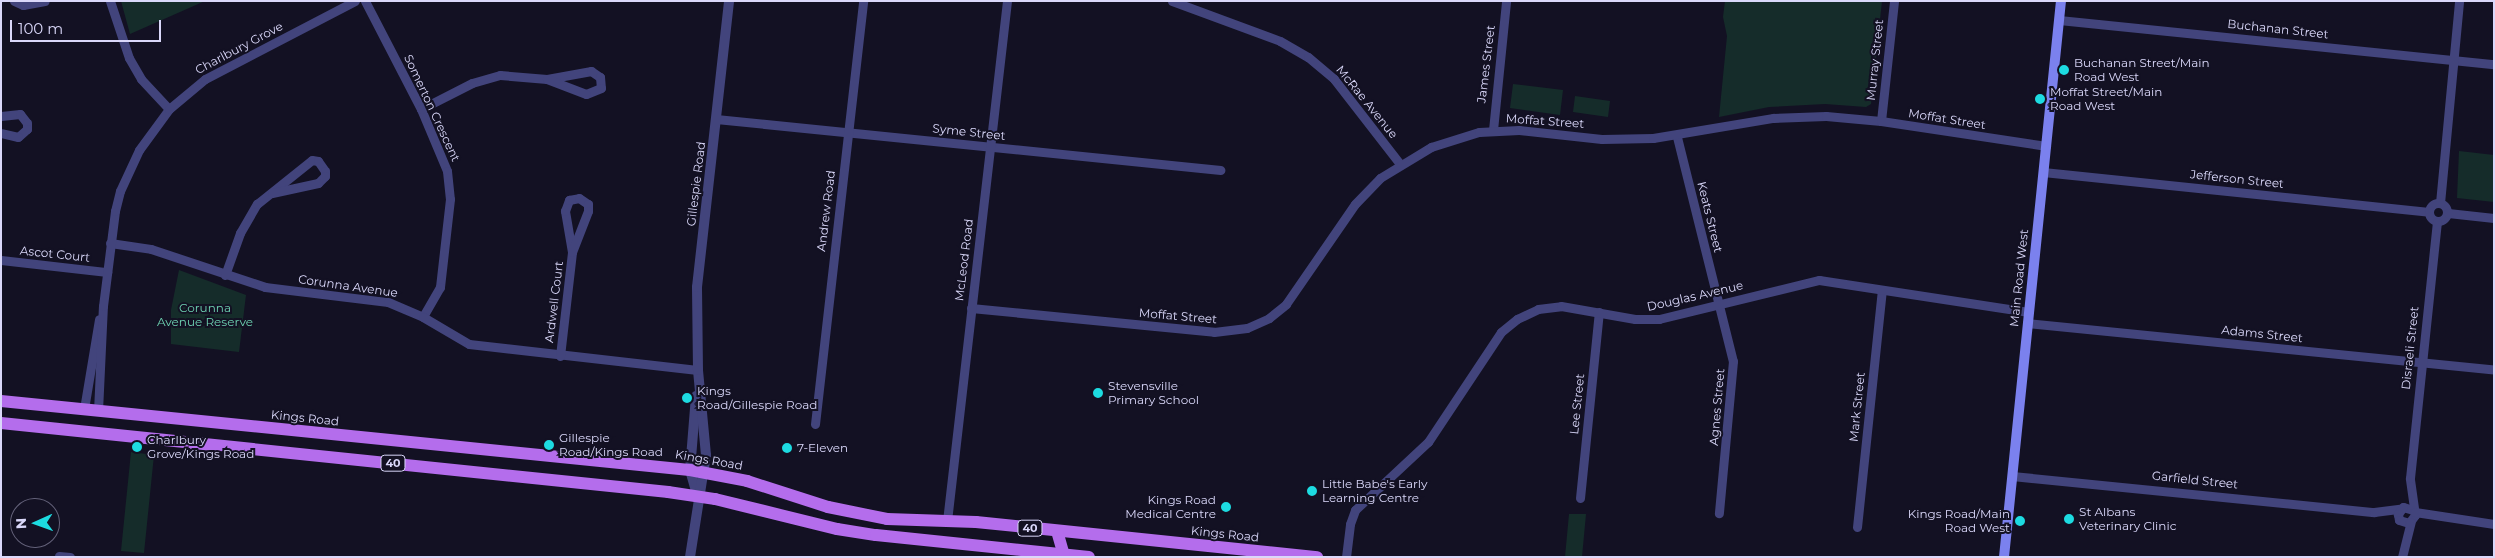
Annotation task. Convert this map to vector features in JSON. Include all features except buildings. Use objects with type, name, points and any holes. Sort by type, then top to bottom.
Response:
[{"type":"main road","name":"Main Road West","points":[[2004,557],[2061,1]]},
{"type":"main road","name":"Kings Road","points":[[1,401],[690,470],[768,486],[868,516],[1057,530],[1317,557]]},
{"type":"main road","points":[[84,409],[88,432]]},
{"type":"main road","points":[[88,432],[98,411]]},
{"type":"main road","name":"40","points":[[1,423],[698,496],[837,529],[1050,555],[1089,557]]},
{"type":"main road","points":[[1050,555],[1057,530]]},
{"type":"main road","points":[[1057,530],[1064,556]]},
{"type":"street","points":[[14,1],[23,5],[45,1]]},
{"type":"street","points":[[110,1],[129,58],[141,79],[169,109]]},
{"type":"street","name":"Charlbury Grove","points":[[84,409],[103,306],[116,204],[128,170],[169,109],[205,79],[355,1]]},
{"type":"street","name":"Somerton Crescent","points":[[365,1],[443,156],[450,199],[440,287],[423,317]]},
{"type":"street","name":"Gillespie Road","points":[[698,496],[690,470],[698,370],[699,260],[729,1]]},
{"type":"street","name":"Andrew Road","points":[[815,424],[863,1]]},
{"type":"street","name":"McLeod Road","points":[[946,521],[1007,1]]},
{"type":"street","name":"McRae Avenue","points":[[1172,1],[1280,41],[1308,57],[1334,79],[1400,164]]},
{"type":"street","name":"James Street","points":[[1493,130],[1506,1]]},
{"type":"street","name":"Murray Street","points":[[1882,121],[1894,1]]},
{"type":"street","points":[[2440,203],[2459,1]]},
{"type":"street","name":"Buchanan Street","points":[[2059,20],[2494,64]]},
{"type":"street","points":[[421,109],[487,77],[517,75],[547,78],[591,72],[600,77],[601,88],[586,94],[547,78]]},
{"type":"street","points":[[1,116],[20,114],[27,123],[27,130],[18,137],[1,133]]},
{"type":"street","name":"Moffat Street","points":[[971,308],[1214,332],[1247,328],[1269,318],[1286,304],[1355,204],[1400,164],[1448,140],[1493,130],[1602,139],[1677,137],[1748,122],[1802,116],[1882,121],[2046,146]]},
{"type":"street","name":"Syme Street","points":[[716,120],[1220,170]]},
{"type":"street","name":"Keats Street","points":[[1677,137],[1720,304]]},
{"type":"street","points":[[225,275],[249,215],[272,193],[312,160],[318,161],[325,171],[325,176],[318,183],[272,193]]},
{"type":"street","name":"Jefferson Street","points":[[2043,172],[2429,212]]},
{"type":"street","name":"Ardwell Court","points":[[560,356],[572,252],[588,211],[588,204],[579,198],[569,200],[565,210],[572,252]]},
{"type":"street","points":[[2440,203],[2447,208],[2448,213],[2444,220],[2437,222],[2431,219],[2429,212],[2434,204],[2440,203]]},
{"type":"street","points":[[2448,213],[2494,218]]},
{"type":"street","name":"Disraeli Street","points":[[2403,555],[2400,520],[2410,478],[2437,222]]},
{"type":"street","name":"Corunna Avenue","points":[[110,243],[152,249],[265,287],[388,302],[423,317],[470,344],[560,356],[698,370]]},
{"type":"street","name":"Ascot Court","points":[[1,260],[107,272]]},
{"type":"street","name":"Douglas Avenue","points":[[1346,557],[1350,524],[1355,510],[1428,442],[1501,332],[1517,319],[1538,309],[1561,306],[1647,320],[1720,304],[1808,281],[2028,312]]},
{"type":"street","name":"Mark Street","points":[[1857,527],[1882,290]]},
{"type":"street","name":"Agnes Street","points":[[1719,513],[1733,372],[1720,304]]},
{"type":"street","name":"Charlbury Grove","points":[[98,411],[103,306]]},
{"type":"street","name":"Lee Street","points":[[1580,498],[1599,312]]},
{"type":"street","name":"Adams Street","points":[[2027,323],[2494,370]]},
{"type":"street","name":"Gillespie Road","points":[[690,557],[698,496],[704,472],[705,434],[698,370]]},
{"type":"street","name":"Garfield Street","points":[[2012,476],[2374,512],[2400,520],[2413,516]]},
{"type":"street","name":"Disraeli Street","points":[[2403,555],[2413,516],[2410,478]]},
{"type":"street","points":[[2402,508],[2413,516],[2494,524]]},
{"type":"street","name":"Garfield Street","points":[[2374,512],[2402,508]]},
{"type":"street","points":[[59,556],[70,557]]},
{"type":"green space","points":[[121,1],[205,1],[130,34]]},
{"type":"green space","points":[[1725,1],[1882,1],[1871,104],[1866,107],[1825,104],[1769,107],[1719,117],[1727,36],[1723,17]]},
{"type":"green space","points":[[1513,84],[1563,90],[1560,115],[1510,108]]},
{"type":"green space","points":[[1575,96],[1610,101],[1608,117],[1573,112]]},
{"type":"green space","points":[[2459,151],[2494,155],[2494,202],[2457,198]]},
{"type":"green space","name":"Corunna Avenue Reserve","points":[[179,270],[246,295],[239,352],[171,344],[171,310]]},
{"type":"green space","points":[[131,452],[154,455],[144,553],[121,551]]},
{"type":"green space","points":[[1569,514],[1586,514],[1582,557],[1565,557]]},
{"type":"place","name":"Buchanan Street/Main Road West","points":[[2064,70]]},
{"type":"place","name":"Moffat Street/Main Road West","points":[[2040,99]]},
{"type":"place","name":"Stevensville Primary School","points":[[1098,393]]},
{"type":"place","name":"Kings Road/Gillespie Road","points":[[687,398]]},
{"type":"place","name":"Gillespie Road/Kings Road","points":[[549,445]]},
{"type":"place","name":"Charlbury Grove/Kings Road","points":[[137,447]]},
{"type":"place","name":"7-Eleven","points":[[787,448]]},
{"type":"place","name":"Little Babe's Early Learning Centre","points":[[1312,491]]},
{"type":"place","name":"Kings Road Medical Centre","points":[[1226,507]]},
{"type":"place","name":"St Albans Veterinary Clinic","points":[[2069,519]]},
{"type":"place","name":"Kings Road/Main Road West","points":[[2020,521]]}]
